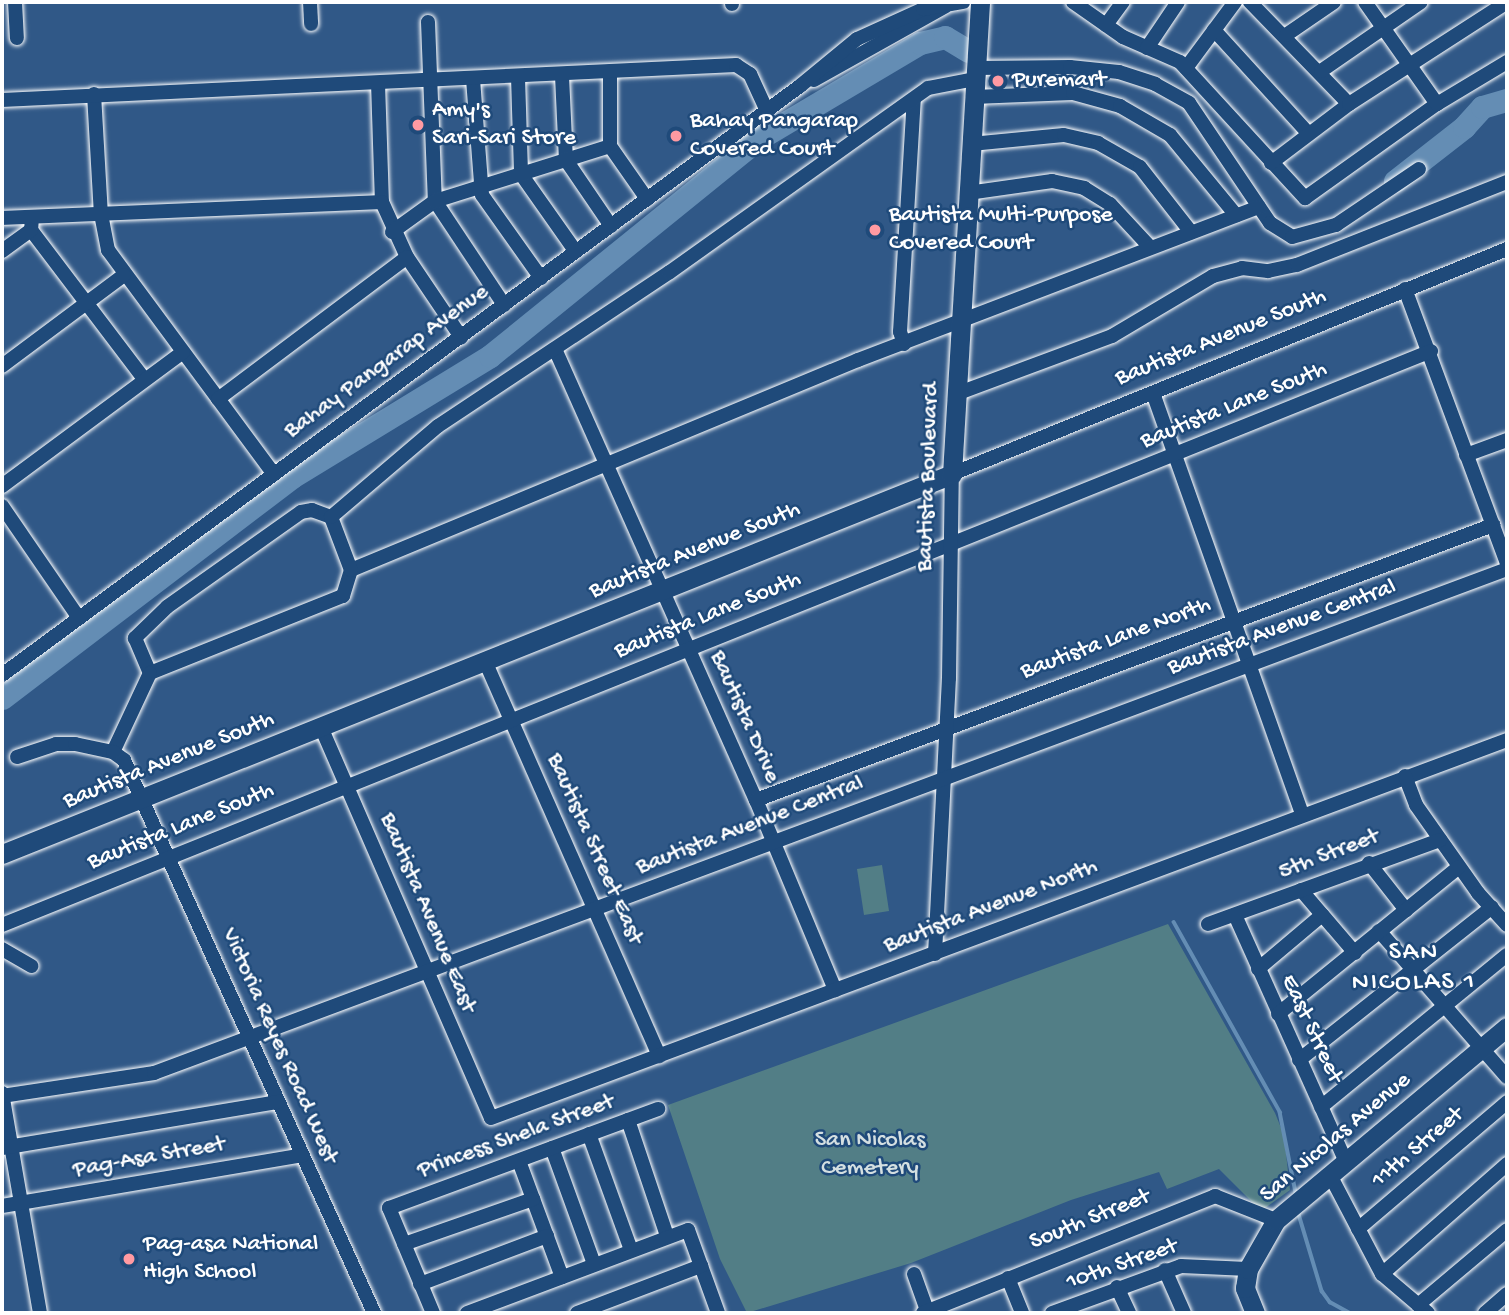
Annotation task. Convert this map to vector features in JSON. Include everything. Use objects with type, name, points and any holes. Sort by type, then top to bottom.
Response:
[{"type":"street","points":[[15,2],[17,38]]},
{"type":"street","points":[[310,2],[311,24]]},
{"type":"street","name":"Bahay Pangarap Avenue","points":[[2,675],[800,86],[946,6],[963,2]]},
{"type":"street","name":"Bautista Boulevard","points":[[935,954],[947,727],[951,474],[980,2]]},
{"type":"street","points":[[1073,2],[1106,25],[1186,68],[1305,198],[1437,104],[1507,62]]},
{"type":"street","points":[[1106,25],[1123,2]]},
{"type":"street","points":[[1147,48],[1178,2]]},
{"type":"street","points":[[1186,68],[1234,2]]},
{"type":"street","points":[[1250,2],[1286,35],[1349,104]]},
{"type":"street","points":[[1286,35],[1334,2]]},
{"type":"street","points":[[1364,2],[1437,104]]},
{"type":"street","points":[[1321,72],[1421,2]]},
{"type":"street","points":[[1271,163],[1349,104],[1507,2]]},
{"type":"street","points":[[428,22],[435,201],[504,305]]},
{"type":"street","points":[[1214,30],[1308,133]]},
{"type":"street","points":[[2,100],[562,76],[736,65],[750,74],[767,111]]},
{"type":"street","points":[[331,517],[438,426],[555,349],[939,84],[1070,67],[1119,72],[1155,84],[1189,103],[1259,207],[1281,232],[1304,237],[1336,225],[1419,170]]},
{"type":"street","points":[[610,73],[610,146],[647,199]]},
{"type":"street","points":[[562,76],[566,160],[611,226]]},
{"type":"street","points":[[518,77],[521,174],[576,252]]},
{"type":"street","points":[[473,79],[481,187],[541,278]]},
{"type":"street","points":[[975,81],[1049,93],[1100,97],[1170,135],[1236,215]]},
{"type":"street","points":[[377,83],[382,202],[392,232],[461,337]]},
{"type":"street","points":[[94,94],[105,243],[124,275],[274,474]]},
{"type":"street","points":[[904,344],[900,332],[914,99]]},
{"type":"street","points":[[971,144],[1063,135],[1098,143],[1140,167],[1191,232]]},
{"type":"street","points":[[392,232],[435,201],[610,146]]},
{"type":"street","points":[[968,192],[1052,181],[1084,188],[1110,204],[1150,247]]},
{"type":"street","points":[[956,394],[1112,336],[1213,276],[1242,268],[1268,271],[1297,265],[1507,181]]},
{"type":"street","points":[[2,218],[31,224],[101,214],[382,202]]},
{"type":"street","points":[[351,570],[961,321],[1259,207]]},
{"type":"street","points":[[2,251],[31,224]]},
{"type":"street","points":[[31,224],[145,380]]},
{"type":"street","name":"Bautista Avenue South","points":[[2,854],[663,591],[1507,248]]},
{"type":"street","points":[[218,399],[407,257]]},
{"type":"street","points":[[2,366],[124,275]]},
{"type":"street","points":[[1405,289],[1431,352],[1466,456],[1507,563]]},
{"type":"street","name":"Bautista Drive","points":[[555,349],[756,800],[771,843],[835,990]]},
{"type":"street","points":[[2,486],[183,352]]},
{"type":"street","name":"Bautista Lane South","points":[[2,925],[950,541],[1431,352]]},
{"type":"street","points":[[1153,393],[1171,455],[1250,664],[1302,813]]},
{"type":"street","points":[[1466,456],[1507,440]]},
{"type":"street","points":[[2,506],[79,618]]},
{"type":"street","points":[[17,757],[56,744],[113,752],[150,673],[343,596],[351,570],[331,517],[312,510],[301,512],[167,607],[135,638],[150,673]]},
{"type":"street","name":"Bautista Lane North","points":[[756,800],[1232,620],[1493,525]]},
{"type":"street","name":"Bautista Avenue Central","points":[[2,1095],[154,1073],[1507,569]]},
{"type":"street","name":"Bautista Street East","points":[[485,661],[659,1056]]},
{"type":"street","name":"Bautista Avenue East","points":[[321,727],[491,1118]]},
{"type":"street","name":"Bautista Avenue North","points":[[491,1118],[935,954],[1302,813],[1507,740]]},
{"type":"street","name":"Victoria Reyes Road West","points":[[113,752],[124,760],[143,798],[374,1313]]},
{"type":"street","points":[[1405,776],[1416,805],[1458,867],[1507,925]]},
{"type":"street","name":"5th Street","points":[[1208,925],[1369,863],[1440,839]]},
{"type":"street","points":[[1369,863],[1406,910]]},
{"type":"street","points":[[1278,1014],[1458,867]]},
{"type":"street","points":[[1301,890],[1355,953]]},
{"type":"street","points":[[1299,1060],[1492,907]]},
{"type":"street","name":"East Street","points":[[1235,915],[1346,1162]]},
{"type":"street","points":[[1258,970],[1322,915]]},
{"type":"street","points":[[1379,931],[1507,1077]]},
{"type":"street","points":[[2,949],[31,966]]},
{"type":"street","points":[[1321,1107],[1507,955]]},
{"type":"street","name":"San Nicolas Avenue","points":[[1248,1269],[1276,1220],[1507,1027]]},
{"type":"street","points":[[2,1095],[7,1147],[23,1203],[40,1313]]},
{"type":"street","points":[[7,1147],[278,1102]]},
{"type":"street","name":"11th Street","points":[[1358,1229],[1507,1102]]},
{"type":"street","name":"Princess Shela Street","points":[[404,1244],[389,1208],[658,1109]]},
{"type":"street","points":[[628,1120],[667,1236]]},
{"type":"street","points":[[589,1134],[631,1250]]},
{"type":"street","points":[[552,1148],[594,1264]]},
{"type":"street","name":"Pag-Asa Street","points":[[2,1206],[303,1155]]},
{"type":"street","points":[[519,1161],[562,1277]]},
{"type":"street","points":[[1382,1274],[1507,1164]]},
{"type":"street","points":[[1330,1175],[1382,1274],[1423,1309],[1507,1230]]},
{"type":"street","name":"South Street","points":[[926,1313],[1215,1196],[1276,1220]]},
{"type":"street","points":[[433,1313],[404,1244],[533,1199]]},
{"type":"street","points":[[467,1313],[688,1230],[713,1312]]},
{"type":"street","points":[[420,1284],[547,1236]]},
{"type":"street","name":"10th Street","points":[[1052,1313],[1078,1308],[1117,1287],[1165,1269],[1194,1265],[1248,1269]]},
{"type":"street","points":[[577,1313],[701,1266]]},
{"type":"street","points":[[1165,1269],[1184,1313]]},
{"type":"street","points":[[1248,1269],[1245,1288],[1255,1313]]},
{"type":"street","points":[[914,1274],[926,1313]]},
{"type":"street","points":[[1008,1278],[1022,1313]]},
{"type":"street","points":[[1117,1287],[1129,1313]]},
{"type":"green space","points":[[882,865],[889,911],[864,915],[857,869]]},
{"type":"green space","name":"San Nicolas Cemetery","points":[[1168,924],[1275,1113],[1284,1135],[1290,1190],[1261,1211],[1219,1169],[1167,1189],[1159,1172],[1071,1200],[911,1263],[747,1313],[720,1259],[668,1105]]},
{"type":"waterway","points":[[2,698],[292,477],[490,356],[758,139],[920,43],[945,37],[968,51]]},
{"type":"waterway","points":[[1395,181],[1464,127],[1482,107],[1507,100]]},
{"type":"waterway","points":[[1174,922],[1280,1112],[1296,1193]]},
{"type":"waterway","points":[[1298,1211],[1322,1291],[1330,1302],[1350,1313]]},
{"type":"place","name":"Puremart","points":[[998,81]]},
{"type":"place","name":"Amy's Sari-Sari Store","points":[[418,125]]},
{"type":"place","name":"Bahay Pangarap Covered Court","points":[[676,136]]},
{"type":"place","name":"Bautista Multi-Purpose Covered Court","points":[[875,230]]},
{"type":"place","name":"Pag-asa National High School","points":[[129,1259]]},
{"type":"district","name":"SAN NICOLAS 1","points":[[1414,969]]}]
